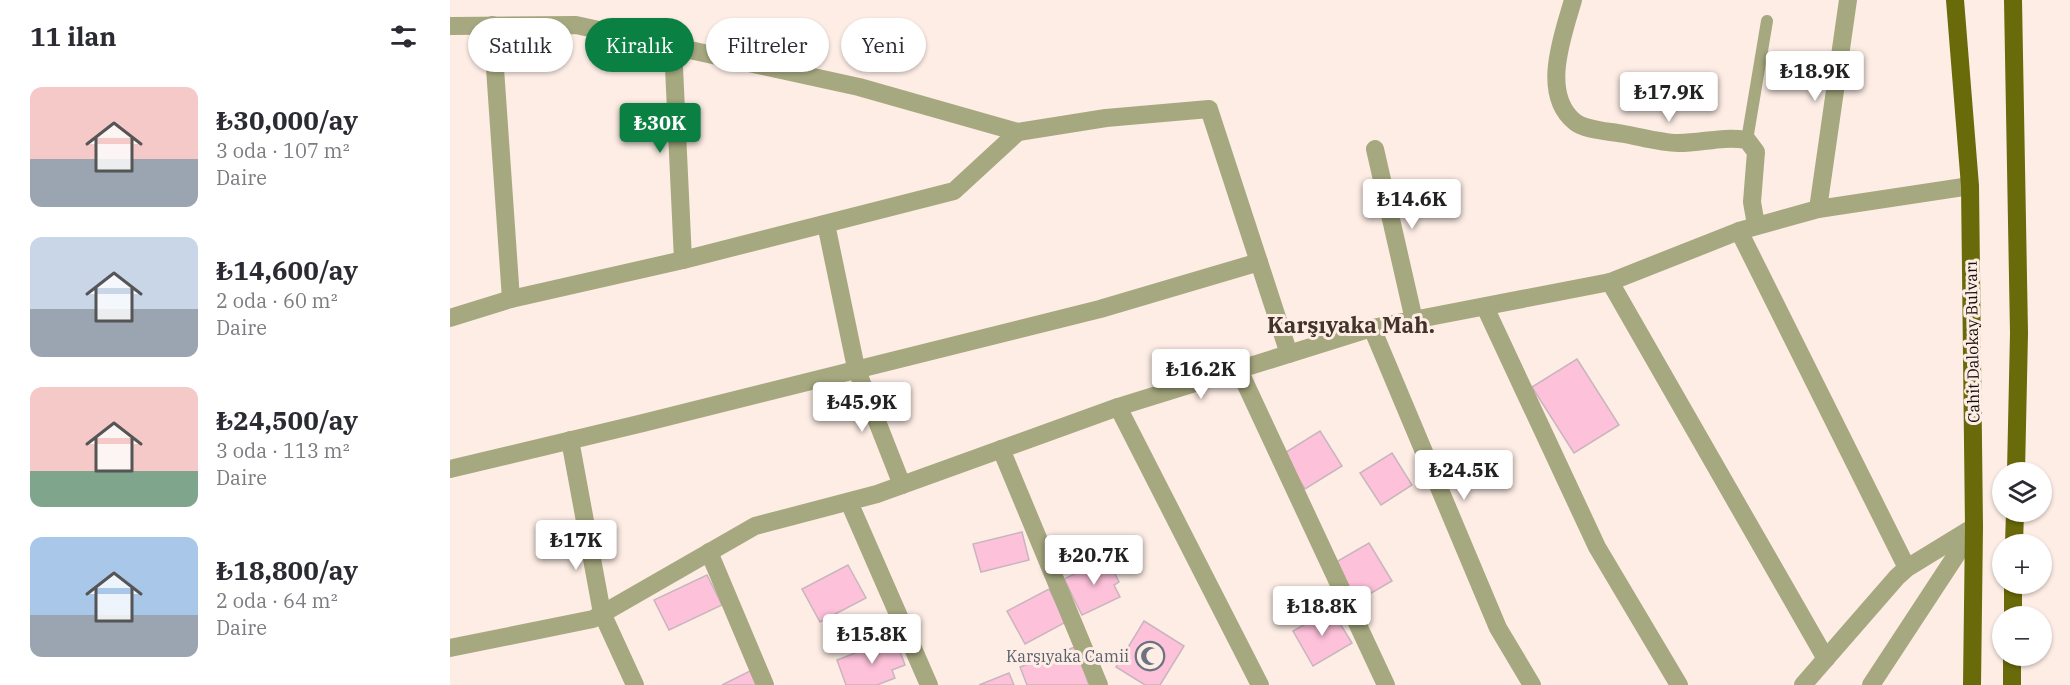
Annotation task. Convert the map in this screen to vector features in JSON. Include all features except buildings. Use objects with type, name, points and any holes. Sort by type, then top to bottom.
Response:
[{"type":"main road","name":"Cahit Dalokay Bulvarı","points":[[1956,0],[1970,186],[1974,527],[1972,685]]},
{"type":"main road","points":[[2013,0],[2019,333],[2016,462]]},
{"type":"main road","points":[[2012,666],[2012,685]]},
{"type":"street","points":[[1573,0],[1561,42],[1556,89],[1562,107],[1575,123],[1677,143],[1728,137],[1747,140],[1756,152],[1752,202],[1747,228],[1907,568]]},
{"type":"street","points":[[1818,209],[1848,0]]},
{"type":"street","points":[[450,26],[468,26]]},
{"type":"street","points":[[694,51],[859,87],[1018,132],[1106,118],[1209,109],[1289,354]]},
{"type":"street","points":[[495,72],[511,300]]},
{"type":"street","points":[[674,72],[683,260]]},
{"type":"street","points":[[450,318],[511,300],[683,260],[954,191],[1018,132]]},
{"type":"street","points":[[1375,149],[1414,320]]},
{"type":"street","points":[[450,648],[593,619],[754,526],[849,502],[1118,407],[1372,328],[1610,282],[1747,228],[1818,209],[1970,186]]},
{"type":"street","points":[[826,224],[856,368],[902,485]]},
{"type":"street","points":[[450,469],[1100,309],[1259,262]]},
{"type":"street","points":[[1610,282],[1826,659]]},
{"type":"street","points":[[1485,307],[1598,547],[1679,685]]},
{"type":"street","points":[[1372,328],[1498,628],[1532,685]]},
{"type":"street","points":[[1239,370],[1386,685]]},
{"type":"street","points":[[1118,407],[1260,685]]},
{"type":"street","points":[[570,440],[602,613],[635,685]]},
{"type":"street","points":[[1001,449],[1099,685]]},
{"type":"street","points":[[849,502],[929,685]]},
{"type":"street","points":[[1803,685],[1907,568],[1974,527]]},
{"type":"street","points":[[1871,685],[1974,527]]},
{"type":"street","points":[[709,552],[765,685]]},
{"type":"lane","points":[[1747,140],[1767,21]]},
{"type":"place","name":"Karşıyaka Camii","points":[[1150,656]]},
{"type":"district","name":"Karşıyaka Mah.","points":[[1351,324]]}]
